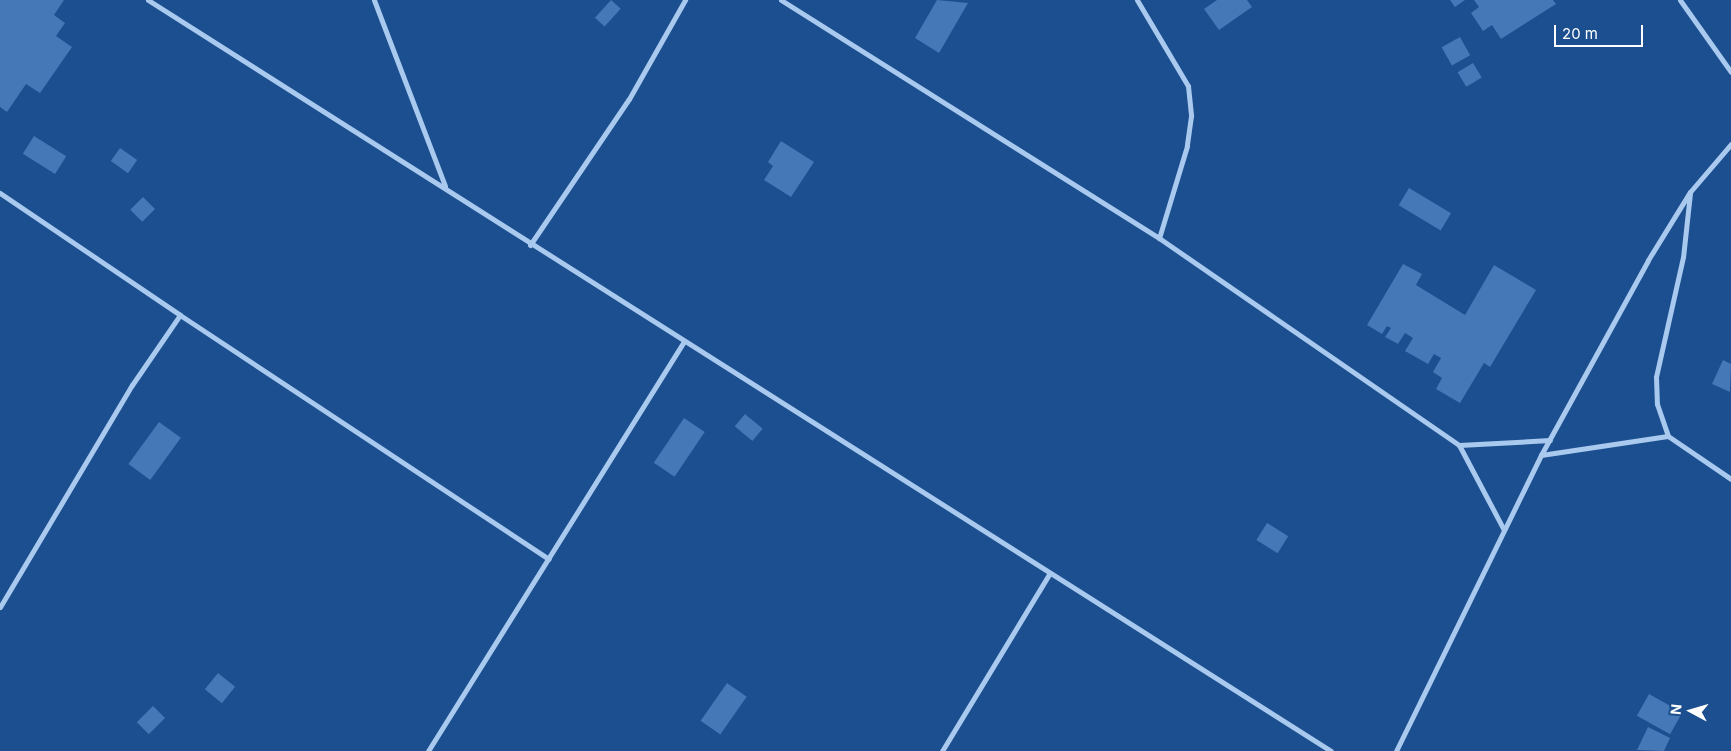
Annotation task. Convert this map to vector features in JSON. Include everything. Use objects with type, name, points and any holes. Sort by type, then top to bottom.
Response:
[{"type":"street","points":[[148,0],[445,187],[530,245],[1331,751]]},
{"type":"street","points":[[374,0],[445,187]]},
{"type":"street","points":[[530,245],[629,98],[686,0]]},
{"type":"street","points":[[781,0],[1160,238],[1459,444],[1504,530]]},
{"type":"street","points":[[1137,0],[1188,86],[1191,116],[1187,146],[1160,238]]},
{"type":"street","points":[[1680,0],[1731,72]]},
{"type":"street","points":[[1396,751],[1540,455],[1648,260],[1690,192],[1731,144]]},
{"type":"street","points":[[1690,192],[1684,257],[1656,378],[1657,404],[1668,436],[1731,479]]},
{"type":"street","points":[[0,193],[180,316],[548,559]]},
{"type":"street","points":[[0,607],[132,385],[180,316]]},
{"type":"street","points":[[428,751],[684,342]]},
{"type":"street","points":[[1540,455],[1668,436]]},
{"type":"street","points":[[1459,444],[1550,440]]},
{"type":"street","points":[[942,751],[1050,573]]},
{"type":"building","points":[[0,0],[64,0],[54,15],[65,23],[56,36],[72,47],[40,93],[26,84],[7,112],[0,107]]},
{"type":"building","points":[[611,0],[621,9],[605,27],[595,18]]},
{"type":"building","points":[[937,0],[968,3],[939,53],[915,38]]},
{"type":"building","points":[[1217,0],[1247,0],[1252,7],[1219,30],[1204,9]]},
{"type":"building","points":[[1450,0],[1465,0],[1455,7]]},
{"type":"building","points":[[1474,0],[1553,0],[1556,4],[1501,39],[1492,25],[1483,31],[1471,13],[1479,7]]},
{"type":"building","points":[[1460,37],[1470,55],[1452,66],[1442,47]]},
{"type":"building","points":[[1473,63],[1482,78],[1466,87],[1458,72]]},
{"type":"building","points":[[34,136],[66,156],[55,174],[23,154]]},
{"type":"building","points":[[781,141],[814,162],[791,197],[764,180],[773,166],[768,162]]},
{"type":"building","points":[[120,148],[137,160],[128,173],[111,161]]},
{"type":"building","points":[[1409,188],[1451,213],[1441,230],[1399,205]]},
{"type":"building","points":[[143,197],[155,209],[142,222],[130,210]]},
{"type":"building","points":[[1403,264],[1422,274],[1416,285],[1465,315],[1494,265],[1536,290],[1490,367],[1484,363],[1460,403],[1436,389],[1442,378],[1433,372],[1441,358],[1434,354],[1428,364],[1405,351],[1413,338],[1405,333],[1398,344],[1385,337],[1391,328],[1387,326],[1382,334],[1367,325]]},
{"type":"building","points":[[1723,360],[1731,364],[1730,392],[1712,384]]},
{"type":"building","points":[[745,414],[763,429],[752,441],[735,426]]},
{"type":"building","points":[[684,418],[705,432],[675,477],[654,463]]},
{"type":"building","points":[[159,422],[181,438],[150,480],[128,464]]},
{"type":"building","points":[[1267,523],[1288,536],[1278,553],[1256,540]]},
{"type":"building","points":[[218,673],[235,687],[222,703],[205,689]]},
{"type":"building","points":[[727,683],[747,697],[720,734],[701,721]]},
{"type":"building","points":[[1649,694],[1682,712],[1670,734],[1637,716]]},
{"type":"building","points":[[153,706],[165,718],[149,734],[137,722]]},
{"type":"building","points":[[1648,727],[1670,738],[1664,751],[1637,750]]}]
